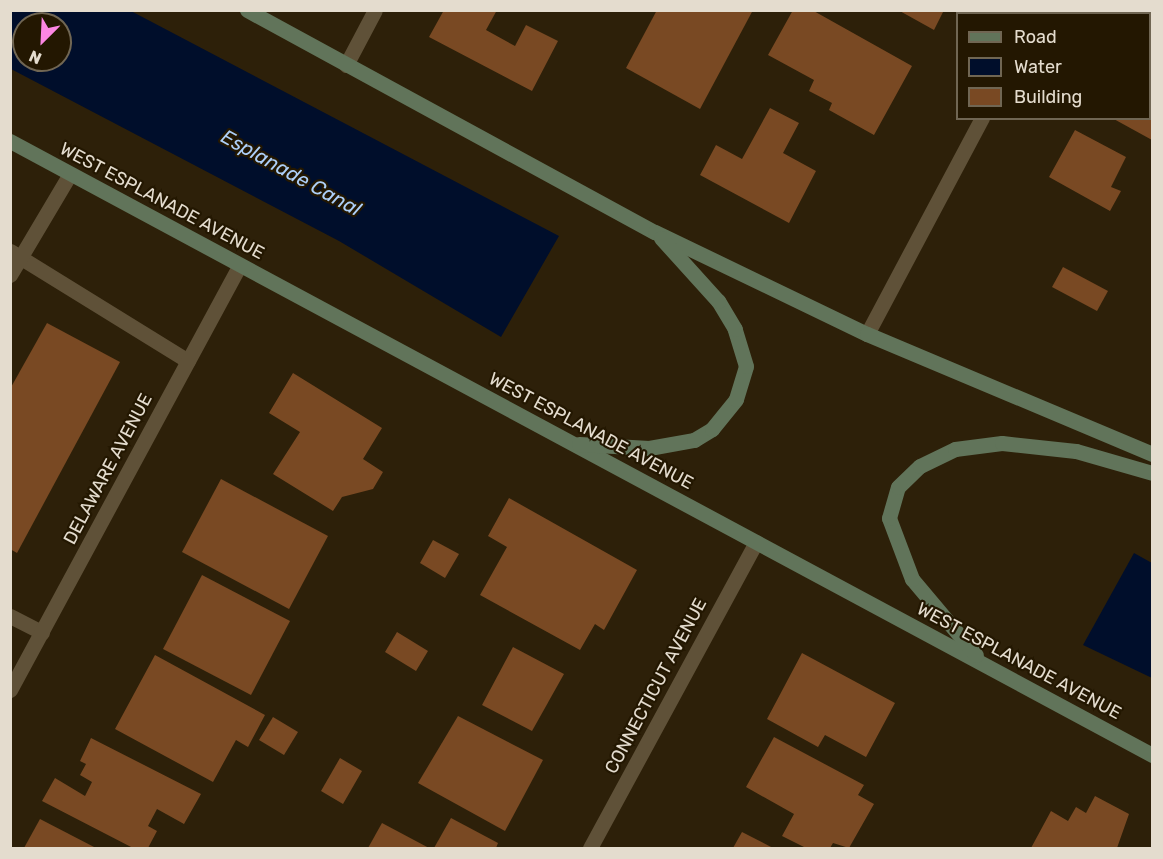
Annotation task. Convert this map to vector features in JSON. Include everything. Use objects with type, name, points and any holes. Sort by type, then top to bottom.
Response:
[{"type":"main road","points":[[247,10],[655,232],[867,334],[1152,454]]},
{"type":"main road","name":"WEST ESPLANADE AVENUE","points":[[10,141],[1152,755]]},
{"type":"main road","points":[[573,444],[649,448],[694,440],[712,429],[736,399],[746,366],[735,329],[718,301],[655,232]]},
{"type":"main road","points":[[986,665],[912,579],[889,518],[898,487],[920,466],[955,449],[1002,443],[1076,451],[1152,473]]},
{"type":"street","points":[[346,65],[375,10]]},
{"type":"street","points":[[867,334],[981,120]]},
{"type":"street","points":[[10,275],[16,254],[70,174]]},
{"type":"street","points":[[16,254],[188,361]]},
{"type":"street","name":"DELAWARE AVENUE","points":[[10,690],[239,266]]},
{"type":"street","name":"CONNECTICUT AVENUE","points":[[590,849],[756,542]]},
{"type":"street","points":[[10,615],[42,632]]},
{"type":"water","name":"Esplanade Canal","points":[[11,10],[131,11],[559,236],[501,337],[339,241],[17,72],[72,72],[72,12],[12,12],[12,70]]},
{"type":"water","points":[[1134,553],[1152,563],[1152,678],[1083,645]]},
{"type":"building","points":[[444,10],[497,10],[486,30],[515,46],[526,25],[558,41],[532,91],[429,37]]},
{"type":"building","points":[[657,10],[753,10],[700,109],[626,68]]},
{"type":"building","points":[[793,10],[812,10],[912,66],[874,135],[829,110],[832,103],[809,91],[814,80],[768,55]]},
{"type":"building","points":[[898,10],[944,10],[934,30]]},
{"type":"building","points":[[1151,57],[1152,58],[1152,140],[1116,120],[1151,120]]},
{"type":"building","points":[[770,108],[799,123],[783,153],[816,171],[789,223],[700,175],[716,145],[742,159]]},
{"type":"building","points":[[1075,130],[1126,157],[1111,187],[1121,191],[1110,211],[1049,177]]},
{"type":"building","points":[[1063,267],[1108,291],[1097,311],[1052,287]]},
{"type":"building","points":[[47,323],[120,362],[17,553],[10,549],[10,389]]},
{"type":"building","points":[[293,373],[382,428],[363,459],[383,472],[373,489],[342,497],[333,511],[273,474],[300,432],[269,413]]},
{"type":"building","points":[[221,479],[328,536],[289,609],[182,552]]},
{"type":"building","points":[[509,498],[637,570],[604,630],[595,624],[580,650],[480,595],[507,547],[488,536]]},
{"type":"building","points":[[433,540],[459,554],[445,578],[420,563]]},
{"type":"building","points":[[202,575],[290,621],[251,695],[163,649]]},
{"type":"building","points":[[397,632],[428,651],[416,671],[385,652]]},
{"type":"building","points":[[513,647],[564,674],[532,731],[482,705]]},
{"type":"building","points":[[802,653],[895,703],[866,757],[825,735],[818,747],[767,719]]},
{"type":"building","points":[[155,655],[265,715],[248,747],[236,740],[213,782],[115,729]]},
{"type":"building","points":[[458,716],[543,760],[505,831],[418,783]]},
{"type":"building","points":[[273,717],[298,732],[284,755],[259,740]]},
{"type":"building","points":[[774,737],[864,785],[858,795],[874,804],[849,848],[833,843],[830,848],[806,848],[782,836],[794,814],[746,787]]},
{"type":"building","points":[[91,738],[201,794],[184,824],[157,809],[148,826],[157,831],[148,848],[133,848],[42,801],[55,778],[85,796],[92,782],[80,775],[86,764],[80,761]]},
{"type":"building","points":[[340,758],[362,771],[343,804],[321,791]]},
{"type":"building","points":[[1095,796],[1129,814],[1117,848],[1031,848],[1051,811],[1068,821],[1076,807],[1086,813]]},
{"type":"building","points":[[451,818],[498,843],[496,848],[434,848]]},
{"type":"building","points":[[40,819],[96,848],[24,848]]},
{"type":"building","points":[[382,823],[429,848],[368,848]]},
{"type":"building","points":[[742,832],[773,848],[733,848]]}]
